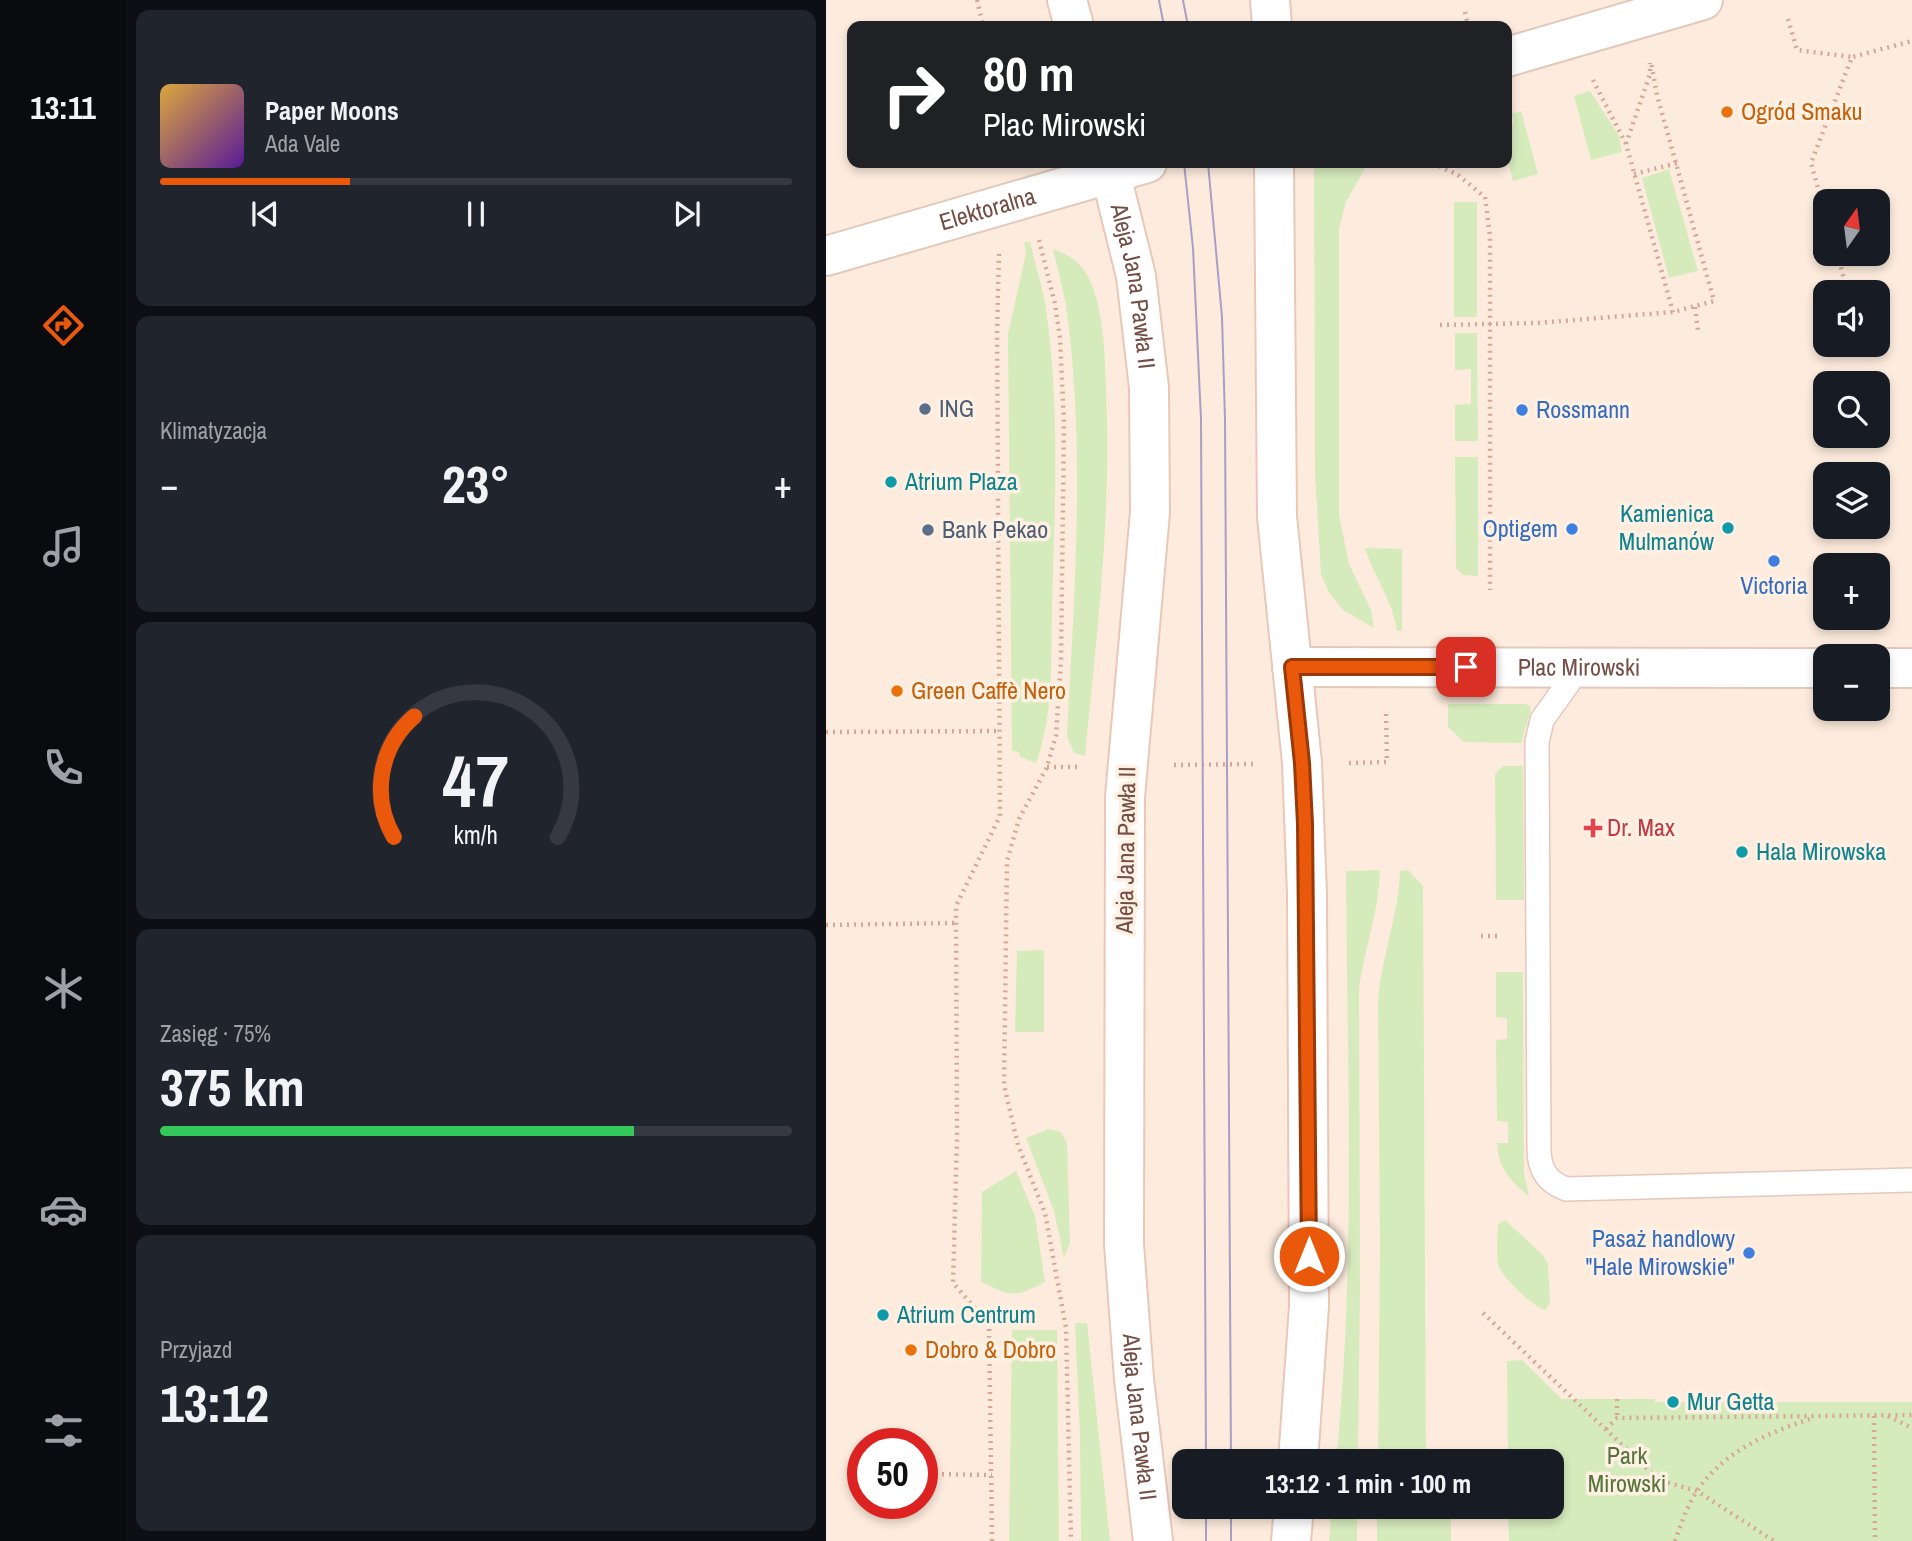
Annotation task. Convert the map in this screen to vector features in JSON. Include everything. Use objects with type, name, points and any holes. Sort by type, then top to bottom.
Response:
[{"type":"main road","points":[[1068,0],[1073,21]]},
{"type":"main road","points":[[1270,0],[1272,21]]},
{"type":"main road","points":[[1512,56],[1703,0]]},
{"type":"main road","name":"Elektoralna","points":[[826,256],[1110,168]]},
{"type":"main road","name":"Aleja Jana Pawła II","points":[[1110,168],[1129,240],[1142,314],[1151,433],[1150,512],[1125,797],[1124,1204],[1129,1328],[1153,1541]]},
{"type":"main road","points":[[1274,168],[1275,483],[1280,562],[1302,763],[1307,894],[1309,1306],[1299,1449]]},
{"type":"main road","name":"Plac Mirowski","points":[[1292,667],[1813,668]]},
{"type":"main road","points":[[1890,668],[1912,668]]},
{"type":"main road","points":[[1291,1541],[1293,1519]]},
{"type":"lane","points":[[1579,668],[1542,720],[1537,742],[1539,1161],[1543,1173],[1558,1186],[1566,1189],[1912,1180]]},
{"type":"path","points":[[977,0],[983,21]]},
{"type":"path","points":[[1465,12],[1467,21]]},
{"type":"path","points":[[1788,19],[1797,50],[1852,57],[1912,41]]},
{"type":"path","points":[[1818,189],[1811,163],[1852,57]]},
{"type":"path","points":[[1440,325],[1490,325],[1673,312],[1714,301],[1678,163],[1657,95],[1650,58],[1650,74],[1626,144]]},
{"type":"path","points":[[1591,75],[1626,144],[1673,312]]},
{"type":"path","points":[[1634,174],[1678,163]]},
{"type":"path","points":[[1443,168],[1458,175],[1485,197],[1490,236],[1490,590]]},
{"type":"path","points":[[1040,241],[1060,338],[1065,436],[1061,662],[1056,735],[1047,767],[1019,819],[1007,861],[1004,1085],[1018,1145],[1045,1213],[1066,1328],[1070,1541]]},
{"type":"path","points":[[992,1541],[989,1324],[953,1283],[957,1139],[956,906],[1000,816],[997,346],[999,252]]},
{"type":"path","points":[[1695,307],[1698,331]]},
{"type":"path","points":[[1352,762],[1387,762],[1386,721]]},
{"type":"path","points":[[826,732],[1000,731]]},
{"type":"path","points":[[1190,765],[1264,764]]},
{"type":"path","points":[[1047,767],[1089,767]]},
{"type":"path","points":[[826,925],[956,923]]},
{"type":"path","points":[[1483,1313],[1659,1480],[1697,1491],[1774,1541]]},
{"type":"path","points":[[1617,1399],[1617,1418]]},
{"type":"path","points":[[1887,1415],[1912,1427]]},
{"type":"path","points":[[1605,1429],[1617,1418],[1912,1415]]},
{"type":"path","points":[[1675,1541],[1697,1491],[1716,1469],[1739,1450],[1770,1432],[1817,1416]]},
{"type":"path","points":[[1874,1416],[1875,1541]]},
{"type":"path","points":[[938,1474],[992,1475]]},
{"type":"green space","points":[[1590,91],[1619,136],[1622,152],[1591,160],[1574,96]]},
{"type":"green space","points":[[1521,111],[1538,174],[1513,181],[1510,168],[1512,168],[1514,124],[1512,114]]},
{"type":"green space","points":[[1314,168],[1365,168],[1346,202],[1339,229],[1339,515],[1349,564],[1371,610],[1374,628],[1343,610],[1330,594],[1321,575],[1315,472]]},
{"type":"green space","points":[[1669,169],[1698,271],[1669,278],[1642,178]]},
{"type":"green space","points":[[1454,202],[1477,202],[1477,317],[1454,317]]},
{"type":"green space","points":[[1024,242],[1030,242],[1045,301],[1055,420],[1049,706],[1036,763],[1020,757],[1019,752],[1012,751],[1008,334],[1026,253]]},
{"type":"green space","points":[[1053,249],[1066,254],[1085,271],[1099,308],[1104,349],[1107,435],[1105,527],[1085,756],[1074,753],[1067,737],[1077,521],[1076,413],[1066,306]]},
{"type":"green space","points":[[1455,333],[1477,333],[1478,441],[1455,441],[1455,405],[1471,404],[1471,369],[1455,370]]},
{"type":"green space","points":[[1455,457],[1478,457],[1478,576],[1463,575],[1456,568]]},
{"type":"green space","points":[[1365,548],[1402,549],[1402,631],[1397,631],[1392,609]]},
{"type":"green space","points":[[1448,704],[1530,706],[1531,710],[1521,743],[1464,742],[1448,727]]},
{"type":"green space","points":[[1503,766],[1523,766],[1524,900],[1496,900],[1495,774]]},
{"type":"green space","points":[[1380,870],[1377,901],[1359,990],[1358,1449],[1337,1449],[1348,1240],[1346,871]]},
{"type":"green space","points":[[1408,870],[1423,886],[1426,1449],[1378,1449],[1378,1000],[1400,871]]},
{"type":"green space","points":[[1044,950],[1044,1032],[1015,1032],[1017,951]]},
{"type":"green space","points":[[1496,972],[1523,972],[1524,1173],[1529,1196],[1506,1173],[1498,1152],[1497,1143],[1508,1143],[1508,1122],[1497,1121],[1496,1040],[1507,1039],[1507,1018],[1496,1017]]},
{"type":"green space","points":[[1049,1129],[1061,1132],[1067,1143],[1070,1243],[1064,1258],[1054,1211],[1026,1138]]},
{"type":"green space","points":[[1016,1171],[1035,1216],[1045,1282],[1013,1294],[981,1282],[982,1192]]},
{"type":"green space","points":[[1505,1220],[1543,1255],[1548,1264],[1550,1302],[1546,1310],[1511,1284],[1500,1269],[1497,1254],[1498,1224]]},
{"type":"green space","points":[[1075,1323],[1087,1323],[1110,1541],[1081,1541]]},
{"type":"green space","points":[[1012,1330],[1057,1330],[1059,1541],[1009,1541]]},
{"type":"green space","name":"Park Mirowski","points":[[1522,1360],[1562,1399],[1655,1399],[1655,1402],[1912,1402],[1912,1541],[1509,1541],[1508,1519],[1564,1519],[1564,1449],[1508,1449],[1507,1361]]},
{"type":"green space","points":[[1331,1519],[1357,1519],[1357,1541],[1329,1541]]},
{"type":"green space","points":[[1377,1519],[1451,1519],[1451,1541],[1377,1541]]},
{"type":"tram line","points":[[1159,0],[1163,21]]},
{"type":"tram line","points":[[1183,0],[1187,21]]},
{"type":"tram line","points":[[1185,168],[1193,248],[1201,419],[1206,1449]]},
{"type":"tram line","points":[[1208,168],[1222,317],[1225,419],[1231,1449]]},
{"type":"tram line","points":[[1206,1519],[1206,1541]]},
{"type":"tram line","points":[[1231,1519],[1231,1541]]},
{"type":"place","name":"Ogród Smaku","points":[[1727,112]]},
{"type":"place","name":"ING","points":[[925,409]]},
{"type":"place","name":"Rossmann","points":[[1522,410]]},
{"type":"place","name":"Atrium Plaza","points":[[891,482]]},
{"type":"place","name":"Kamienica Mulmanów","points":[[1728,528]]},
{"type":"place","name":"Optigem","points":[[1572,529]]},
{"type":"place","name":"Bank Pekao","points":[[928,530]]},
{"type":"place","name":"Victoria","points":[[1774,561]]},
{"type":"place","name":"Green Caffè Nero","points":[[897,691]]},
{"type":"place","name":"Dr. Max","points":[[1593,828]]},
{"type":"place","name":"Hala Mirowska","points":[[1742,852]]},
{"type":"place","name":"Pasaż handlowy \"Hale Mirowskie\"","points":[[1749,1253]]},
{"type":"place","name":"Atrium Centrum","points":[[883,1315]]},
{"type":"place","name":"Dobro & Dobro","points":[[911,1350]]},
{"type":"place","name":"Mur Getta","points":[[1673,1402]]},
{"type":"route","points":[[1309,1256],[1305,824],[1292,667],[1466,667]]}]
